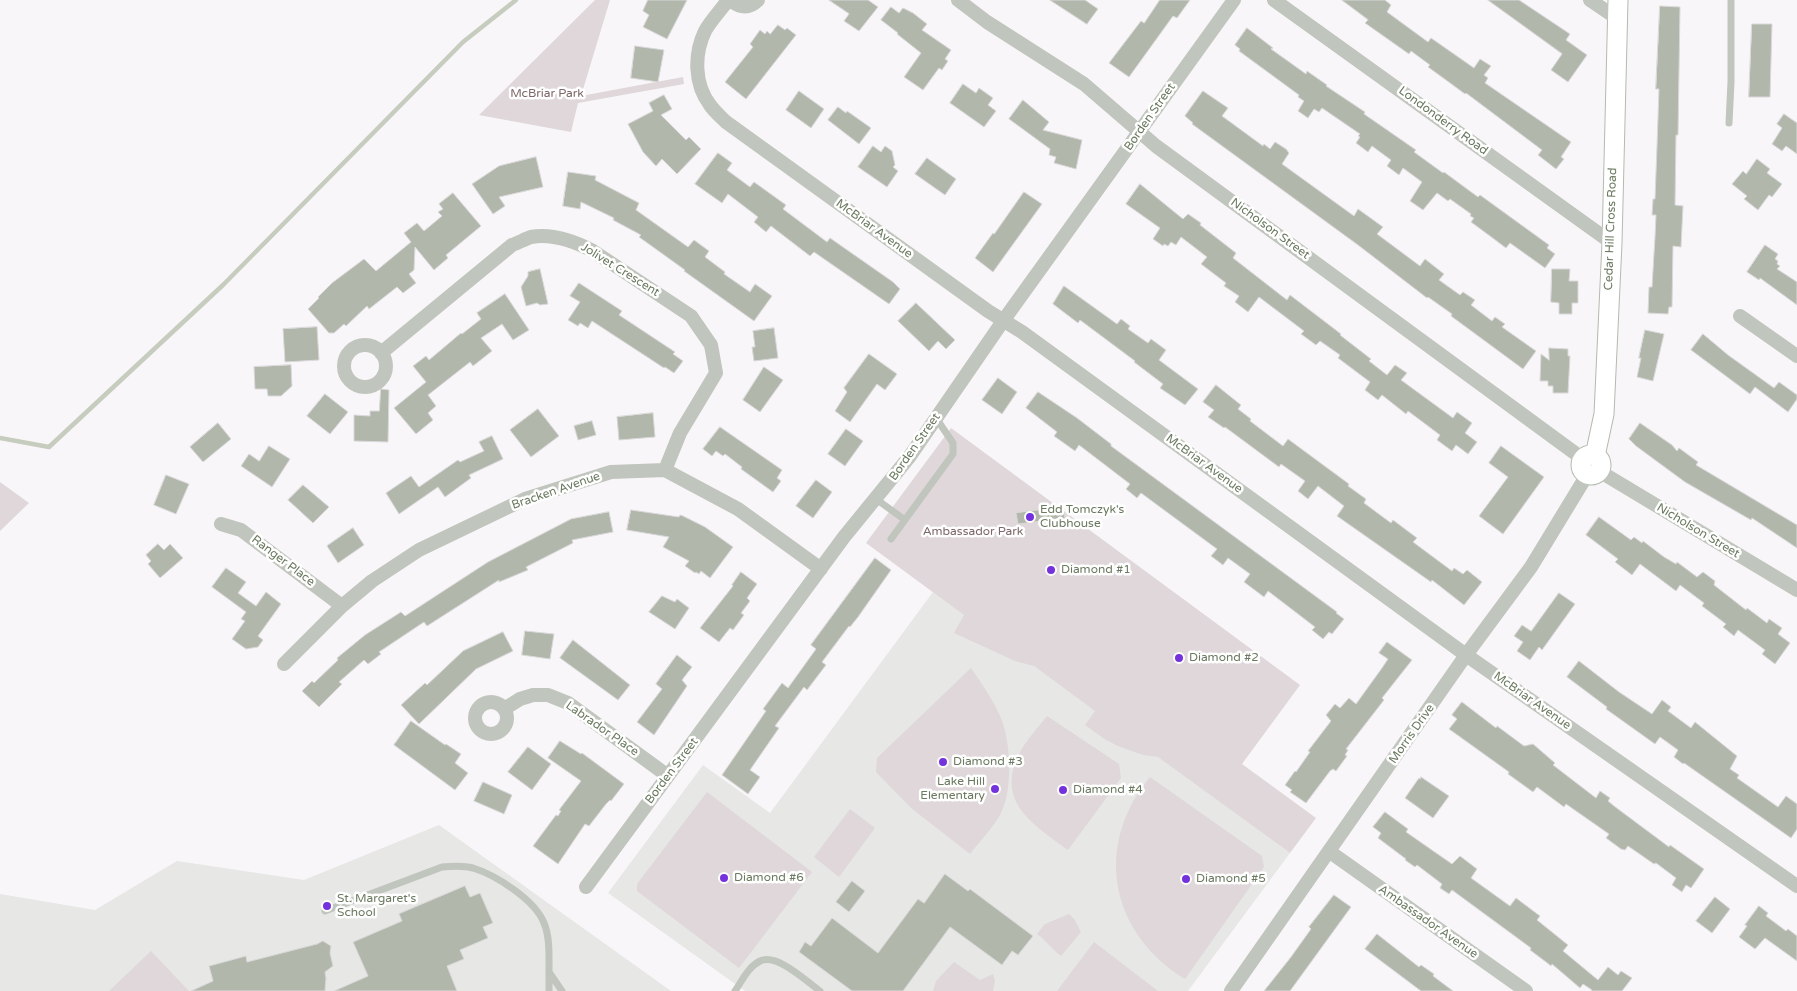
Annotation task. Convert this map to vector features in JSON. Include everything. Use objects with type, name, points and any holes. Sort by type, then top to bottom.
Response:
[{"type":"street","name":"McBriar Avenue","points":[[758,0],[748,6],[738,6],[729,0],[706,31],[698,53],[698,75],[702,91],[710,106],[726,122],[1003,321],[1022,332],[1466,655],[1797,886]]},
{"type":"street","name":"Nicholson Street","points":[[958,0],[987,22],[1084,84],[1156,146],[1591,465],[1797,590]]},
{"type":"street","name":"Borden Street","points":[[586,887],[844,537],[910,456],[1003,321],[1234,0]]},
{"type":"street","name":"Londonderry Road","points":[[1274,0],[1612,243]]},
{"type":"street","points":[[1590,0],[1618,19]]},
{"type":"street","name":"Cedar Hill Cross Road","points":[[1591,465],[1604,414],[1612,243],[1618,0]]},
{"type":"street","name":"Jolivet Crescent","points":[[381,353],[512,245],[530,237],[555,236],[576,242],[593,251],[691,316],[711,344],[716,373],[680,433],[665,470]]},
{"type":"street","points":[[1740,316],[1797,356]]},
{"type":"street","name":"Morris Drive","points":[[1231,991],[1466,655],[1531,567],[1591,465]]},
{"type":"street","points":[[665,470],[738,509],[821,569]]},
{"type":"street","name":"Bracken Avenue","points":[[284,664],[342,606],[372,581],[419,550],[525,499],[611,472],[665,470]]},
{"type":"street","name":"Ranger Place","points":[[221,524],[241,530],[342,606]]},
{"type":"street","name":"Labrador Place","points":[[504,709],[520,699],[533,695],[548,695],[568,703],[668,776]]},
{"type":"street","name":"Ambassador Avenue","points":[[1330,852],[1526,991]]},
{"type":"lane","points":[[1729,124],[1731,0]]},
{"type":"lane","points":[[891,539],[953,454],[953,443],[936,418]]},
{"type":"lane","points":[[876,499],[905,520]]},
{"type":"lane","points":[[324,911],[442,867],[457,865],[473,868],[490,875],[513,889],[538,910],[545,924],[548,941],[549,991]]},
{"type":"lane","points":[[735,991],[750,969],[760,961],[769,959],[778,961],[820,991]]},
{"type":"lane","points":[[549,972],[562,991]]},
{"type":"shaded area","name":"Lake Hill Elementary","points":[[933,592],[1290,853],[1188,991],[745,991],[608,893],[703,765],[770,813]]},
{"type":"shaded area","name":"St. Margaret's School","points":[[439,825],[671,991],[0,991],[0,894],[95,910],[177,861],[304,880]]},
{"type":"green space","name":"McBriar Park","points":[[595,0],[610,0],[581,96],[683,77],[684,84],[578,103],[571,132],[479,115]]},
{"type":"green space","name":"Ambassador Park","points":[[951,428],[1300,685],[1242,764],[1316,818],[1290,853],[1158,757],[1143,755],[1118,746],[1085,725],[1095,711],[1034,666],[1015,661],[954,633],[964,615],[866,543]]},
{"type":"green space","points":[[0,482],[29,503],[0,531]]},
{"type":"green space","name":"Diamond #3","points":[[971,668],[991,698],[1001,718],[1009,753],[1009,779],[1005,803],[1001,813],[970,854],[911,808],[876,772],[877,758]]},
{"type":"green space","name":"Diamond #4","points":[[1047,716],[1119,764],[1121,778],[1068,850],[1031,821],[1022,811],[1015,799],[1012,786],[1013,771],[1019,754]]},
{"type":"green space","name":"Diamond #5","points":[[1150,777],[1262,856],[1264,867],[1185,979],[1160,960],[1140,938],[1126,913],[1118,887],[1116,859],[1121,831],[1132,804]]},
{"type":"green space","name":"Diamond #6","points":[[707,792],[812,872],[739,968],[637,891],[637,884]]},
{"type":"green space","points":[[850,809],[875,828],[839,877],[814,857]]},
{"type":"green space","points":[[1069,914],[1075,920],[1081,932],[1061,956],[1037,934],[1045,924]]},
{"type":"green space","points":[[1094,942],[1158,991],[1057,991]]},
{"type":"green space","points":[[151,951],[189,991],[109,991]]},
{"type":"green space","points":[[954,962],[980,980],[993,974],[995,981],[993,991],[933,991],[936,981]]},
{"type":"building","points":[[648,0],[687,0],[667,39],[643,27],[649,15],[643,11]]},
{"type":"building","points":[[829,0],[868,0],[878,7],[859,31],[844,21],[849,14]]},
{"type":"building","points":[[1050,0],[1085,0],[1098,9],[1087,24]]},
{"type":"building","points":[[1160,0],[1190,0],[1177,18],[1173,16],[1129,77],[1109,63],[1141,21],[1144,23]]},
{"type":"building","points":[[1342,0],[1385,0],[1391,5],[1387,12],[1428,42],[1431,38],[1474,68],[1480,59],[1491,66],[1484,75],[1488,78],[1485,83],[1571,142],[1561,157],[1564,159],[1556,169],[1538,155],[1542,150],[1428,67],[1430,65],[1411,51],[1409,54],[1365,23],[1368,20]]},
{"type":"building","points":[[1488,0],[1519,0],[1570,34],[1566,40],[1587,55],[1568,82],[1551,70],[1562,54]]},
{"type":"building","points":[[1660,6],[1680,7],[1675,205],[1683,206],[1681,247],[1673,246],[1672,307],[1669,307],[1668,314],[1648,313],[1649,287],[1652,287],[1656,215],[1652,215],[1653,199],[1655,199],[1659,89],[1656,89]]},
{"type":"building","points":[[891,7],[899,13],[903,8],[913,13],[927,24],[922,30],[951,50],[945,59],[948,61],[942,70],[939,68],[923,90],[904,77],[921,53],[881,20]]},
{"type":"building","points":[[1752,24],[1772,24],[1770,97],[1749,97]]},
{"type":"building","points":[[778,25],[785,30],[787,28],[796,35],[746,99],[725,82],[753,47],[750,44],[760,30],[765,34],[767,31],[770,34]]},
{"type":"building","points":[[1247,28],[1273,48],[1271,49],[1306,74],[1307,71],[1365,112],[1364,114],[1416,150],[1414,152],[1443,173],[1478,197],[1480,195],[1549,245],[1547,248],[1555,254],[1545,268],[1510,243],[1506,248],[1471,222],[1474,218],[1470,216],[1471,214],[1450,199],[1448,201],[1437,193],[1423,210],[1410,201],[1422,182],[1403,168],[1399,175],[1387,166],[1391,160],[1372,146],[1368,152],[1356,143],[1360,134],[1322,108],[1319,112],[1314,109],[1308,118],[1298,111],[1304,101],[1298,97],[1299,95],[1239,51],[1240,49],[1235,45]]},
{"type":"building","points":[[635,46],[664,50],[658,82],[631,78]]},
{"type":"building","points":[[963,84],[976,93],[979,88],[993,98],[988,105],[996,111],[984,127],[950,103]]},
{"type":"building","points":[[799,91],[824,109],[811,128],[786,110]]},
{"type":"building","points":[[1203,91],[1228,108],[1222,116],[1263,146],[1264,144],[1270,149],[1275,142],[1286,149],[1289,153],[1282,164],[1354,216],[1358,209],[1383,227],[1377,234],[1420,266],[1425,259],[1444,274],[1439,280],[1460,295],[1463,292],[1475,300],[1471,305],[1492,321],[1495,317],[1505,324],[1502,327],[1536,351],[1523,369],[1451,316],[1452,314],[1427,298],[1358,245],[1192,124],[1185,116]]},
{"type":"building","points":[[664,95],[672,109],[661,115],[686,140],[689,137],[701,149],[677,174],[662,159],[656,166],[643,152],[628,124],[653,111],[649,103]]},
{"type":"building","points":[[1023,100],[1049,122],[1043,130],[1082,140],[1076,169],[1054,163],[1056,157],[1049,155],[1050,149],[1009,119]]},
{"type":"building","points":[[838,107],[871,128],[859,144],[828,120]]},
{"type":"building","points":[[1784,114],[1797,123],[1797,154],[1786,146],[1782,151],[1772,144],[1782,128],[1777,124]]},
{"type":"building","points":[[873,146],[881,152],[885,146],[892,151],[895,165],[893,167],[898,171],[887,187],[858,167]]},
{"type":"building","points":[[718,153],[732,163],[727,170],[750,187],[754,182],[786,205],[783,209],[827,242],[830,238],[893,282],[900,289],[889,304],[814,252],[810,256],[771,226],[766,232],[754,222],[758,217],[728,194],[722,203],[695,184]]},
{"type":"building","points":[[536,157],[543,187],[499,197],[505,206],[493,214],[472,184],[499,166]]},
{"type":"building","points":[[927,158],[956,179],[945,195],[915,174]]},
{"type":"building","points":[[1757,159],[1770,169],[1767,173],[1782,184],[1772,197],[1769,195],[1758,210],[1744,199],[1747,196],[1732,184],[1743,171],[1746,174]]},
{"type":"building","points":[[568,172],[596,176],[595,180],[639,203],[636,210],[688,247],[694,240],[709,251],[705,257],[725,272],[724,274],[750,292],[755,284],[772,296],[754,321],[639,237],[641,235],[613,220],[614,218],[581,202],[580,209],[563,206]]},
{"type":"building","points":[[1140,184],[1183,219],[1188,214],[1201,223],[1200,225],[1236,253],[1233,258],[1287,300],[1290,295],[1341,334],[1371,359],[1369,361],[1387,375],[1395,365],[1407,373],[1401,380],[1453,418],[1457,412],[1472,423],[1465,433],[1477,442],[1468,454],[1456,445],[1452,451],[1437,440],[1440,435],[1408,411],[1406,414],[1382,395],[1378,400],[1365,390],[1370,382],[1338,358],[1340,355],[1320,341],[1316,345],[1301,334],[1304,331],[1259,297],[1248,312],[1235,302],[1239,296],[1224,286],[1226,283],[1201,264],[1207,257],[1181,237],[1176,245],[1171,242],[1168,246],[1164,244],[1163,246],[1153,239],[1160,228],[1126,204]]},
{"type":"building","points":[[1024,192],[1042,204],[993,272],[975,258]]},
{"type":"building","points":[[453,193],[481,226],[446,255],[448,258],[434,270],[415,247],[414,270],[409,274],[416,283],[403,293],[397,287],[369,309],[367,306],[346,326],[344,324],[334,333],[329,333],[308,309],[318,297],[332,283],[364,259],[376,271],[411,242],[404,233],[417,223],[424,231],[442,216],[438,212],[443,209],[439,204]]},
{"type":"building","points":[[1765,245],[1778,254],[1775,259],[1780,266],[1777,269],[1797,282],[1797,305],[1760,278],[1759,280],[1747,272]]},
{"type":"building","points":[[540,269],[548,304],[540,305],[537,303],[526,306],[521,287],[528,276],[528,272]]},
{"type":"building","points":[[1552,269],[1570,269],[1569,281],[1578,281],[1578,303],[1572,303],[1572,314],[1559,314],[1559,303],[1551,302]]},
{"type":"building","points":[[579,283],[622,311],[619,315],[675,352],[673,354],[683,361],[674,373],[592,321],[588,328],[580,323],[578,326],[568,320],[580,302],[570,296]]},
{"type":"building","points":[[1064,286],[1117,324],[1121,319],[1130,326],[1128,329],[1148,343],[1151,339],[1166,350],[1159,360],[1198,389],[1185,405],[1160,388],[1163,384],[1135,361],[1080,320],[1078,323],[1053,304]]},
{"type":"building","points":[[505,294],[529,330],[513,340],[502,324],[481,338],[492,351],[473,366],[470,362],[428,395],[436,406],[428,413],[433,420],[416,434],[394,408],[426,382],[413,366],[426,356],[429,360],[481,319],[477,313]]},
{"type":"building","points":[[916,303],[955,340],[946,349],[938,341],[929,351],[898,321]]},
{"type":"building","points":[[317,327],[319,360],[285,362],[283,329]]},
{"type":"building","points":[[774,328],[778,358],[754,361],[752,347],[755,347],[753,331]]},
{"type":"building","points":[[1645,330],[1664,334],[1653,381],[1637,377]]},
{"type":"building","points":[[1703,334],[1728,355],[1774,388],[1779,382],[1797,395],[1797,399],[1788,412],[1755,387],[1750,394],[1691,350]]},
{"type":"building","points":[[1549,348],[1568,349],[1568,356],[1570,356],[1568,393],[1553,393],[1553,386],[1548,386],[1548,381],[1540,381],[1541,354],[1549,360]]},
{"type":"building","points":[[869,354],[897,374],[885,390],[877,384],[850,422],[835,411],[847,392],[844,388]]},
{"type":"building","points":[[291,365],[292,386],[281,396],[268,396],[267,389],[255,389],[254,367]]},
{"type":"building","points":[[764,367],[783,380],[760,412],[743,400]]},
{"type":"building","points":[[998,378],[1017,392],[1002,414],[982,400]]},
{"type":"building","points":[[1216,385],[1241,405],[1238,409],[1251,419],[1250,421],[1283,446],[1288,439],[1349,484],[1348,486],[1366,499],[1364,503],[1391,523],[1393,520],[1417,538],[1413,542],[1452,571],[1454,568],[1463,574],[1467,570],[1482,582],[1464,605],[1432,580],[1431,582],[1337,516],[1344,506],[1318,486],[1308,499],[1298,491],[1305,481],[1281,464],[1279,467],[1225,427],[1208,417],[1214,410],[1203,402]]},
{"type":"building","points":[[381,389],[389,390],[388,442],[354,441],[354,415],[370,416],[370,411],[379,411]]},
{"type":"building","points":[[1038,392],[1077,418],[1111,444],[1111,446],[1344,619],[1332,634],[1329,632],[1323,639],[1312,630],[1315,627],[1268,591],[1264,597],[1244,582],[1250,574],[1228,558],[1223,565],[1211,556],[1217,549],[1141,493],[1137,498],[1126,489],[1130,484],[1079,445],[1075,451],[1054,436],[1057,432],[1026,408]]},
{"type":"building","points":[[325,394],[348,412],[330,434],[307,416]]},
{"type":"building","points":[[538,409],[559,436],[531,457],[510,430]]},
{"type":"building","points":[[653,413],[655,437],[619,440],[617,417]]},
{"type":"building","points":[[592,421],[596,435],[578,440],[574,426]]},
{"type":"building","points":[[218,423],[231,439],[203,462],[190,447]]},
{"type":"building","points":[[1640,423],[1672,445],[1677,451],[1679,448],[1698,462],[1696,465],[1797,525],[1797,548],[1752,518],[1751,520],[1685,482],[1636,446],[1629,439]]},
{"type":"building","points":[[720,427],[782,470],[777,478],[781,481],[773,492],[741,469],[742,467],[725,454],[723,456],[716,451],[712,456],[703,449]]},
{"type":"building","points":[[846,429],[863,441],[845,466],[828,454]]},
{"type":"building","points":[[492,436],[503,459],[469,475],[471,478],[445,497],[438,487],[399,514],[386,493],[411,476],[419,487],[458,460],[460,462],[484,451],[479,442]]},
{"type":"building","points":[[269,446],[290,459],[272,487],[241,466],[249,454],[259,461]]},
{"type":"building","points":[[1501,446],[1544,477],[1503,534],[1479,516],[1508,477],[1489,463]]},
{"type":"building","points":[[166,475],[189,484],[176,514],[154,505]]},
{"type":"building","points":[[816,480],[832,492],[813,518],[796,506]]},
{"type":"building","points":[[303,485],[329,507],[313,523],[288,500]]},
{"type":"building","points":[[1063,507],[1065,518],[1018,524],[1016,513]]},
{"type":"building","points":[[631,510],[683,516],[705,527],[733,547],[710,578],[701,571],[699,574],[695,573],[685,566],[689,561],[663,547],[669,537],[627,530]]},
{"type":"building","points":[[609,512],[613,532],[572,540],[573,543],[526,567],[528,570],[499,582],[499,580],[427,626],[424,622],[379,652],[381,654],[368,664],[364,660],[339,682],[342,684],[319,707],[302,691],[312,681],[314,683],[338,660],[337,658],[365,635],[401,612],[405,616],[488,562],[571,519]]},
{"type":"building","points":[[1599,517],[1631,540],[1634,537],[1642,543],[1643,541],[1664,557],[1676,564],[1677,562],[1697,577],[1703,572],[1715,581],[1714,585],[1746,610],[1747,608],[1767,623],[1769,619],[1782,628],[1778,634],[1790,643],[1775,664],[1762,654],[1765,650],[1738,630],[1734,636],[1723,627],[1726,624],[1702,606],[1704,603],[1680,585],[1676,591],[1640,564],[1632,575],[1615,562],[1618,559],[1586,535]]},
{"type":"building","points":[[353,528],[364,545],[338,563],[327,546]]},
{"type":"building","points":[[158,544],[164,550],[170,544],[183,558],[160,578],[148,564],[151,561],[146,555]]},
{"type":"building","points":[[875,558],[891,570],[858,617],[822,662],[826,665],[807,690],[804,687],[775,726],[779,728],[750,770],[760,777],[748,794],[722,775],[766,711],[763,709],[782,683],[788,688],[816,649],[811,645]]},
{"type":"building","points":[[226,568],[246,582],[238,593],[256,606],[266,592],[281,604],[258,636],[263,640],[258,647],[246,649],[232,639],[245,621],[241,619],[246,612],[212,587]]},
{"type":"building","points":[[741,572],[757,584],[747,598],[750,601],[741,613],[744,615],[733,630],[730,628],[719,642],[700,628],[733,586]]},
{"type":"building","points":[[1559,593],[1575,604],[1542,650],[1539,647],[1530,660],[1517,651],[1523,642],[1514,636],[1522,625],[1531,631]]},
{"type":"building","points":[[662,596],[675,602],[677,599],[689,608],[675,629],[649,612]]},
{"type":"building","points":[[525,631],[554,634],[550,659],[522,655]]},
{"type":"building","points":[[503,632],[513,651],[476,669],[419,724],[401,705],[425,683],[427,685],[463,651]]},
{"type":"building","points":[[573,640],[630,685],[618,700],[560,658]]},
{"type":"building","points":[[1387,642],[1412,660],[1346,749],[1348,750],[1345,755],[1347,756],[1336,771],[1333,769],[1330,771],[1306,803],[1290,792],[1292,790],[1285,785],[1331,721],[1326,715],[1335,704],[1340,708],[1349,698],[1356,704],[1382,668],[1388,659],[1379,653]]},
{"type":"building","points":[[677,655],[692,667],[682,680],[687,686],[654,735],[637,722],[662,689],[656,684]]},
{"type":"building","points":[[1579,661],[1619,692],[1652,714],[1662,700],[1671,707],[1668,711],[1691,728],[1695,722],[1737,756],[1730,769],[1739,775],[1737,778],[1778,807],[1786,796],[1797,804],[1797,829],[1791,838],[1683,764],[1674,757],[1678,750],[1660,737],[1655,744],[1606,709],[1607,707],[1567,677]]},
{"type":"building","points":[[1462,702],[1496,728],[1497,726],[1524,746],[1533,744],[1555,763],[1553,765],[1596,798],[1600,791],[1610,798],[1608,801],[1614,806],[1669,847],[1670,845],[1704,869],[1691,888],[1686,885],[1682,892],[1672,885],[1676,878],[1656,863],[1654,864],[1628,846],[1625,850],[1621,849],[1606,838],[1609,834],[1566,804],[1564,807],[1537,787],[1533,792],[1508,774],[1509,772],[1449,729],[1457,719],[1452,715]]},
{"type":"building","points":[[411,721],[461,754],[455,763],[468,773],[455,790],[394,745]]},
{"type":"building","points":[[560,741],[582,753],[624,784],[589,826],[585,824],[558,864],[533,846],[556,815],[558,816],[561,811],[559,810],[581,781],[548,758]]},
{"type":"building","points":[[528,747],[551,764],[532,790],[508,772]]},
{"type":"building","points":[[1421,777],[1449,796],[1433,818],[1405,798]]},
{"type":"building","points":[[483,782],[512,795],[504,814],[474,801]]},
{"type":"building","points":[[1385,812],[1408,829],[1406,832],[1452,864],[1460,856],[1477,869],[1471,878],[1510,906],[1516,898],[1540,916],[1537,920],[1568,945],[1563,951],[1598,980],[1608,967],[1618,975],[1621,971],[1632,978],[1622,991],[1591,991],[1583,984],[1580,988],[1552,964],[1551,966],[1530,950],[1531,948],[1452,890],[1449,894],[1440,888],[1442,884],[1417,865],[1415,867],[1405,860],[1378,838],[1381,833],[1373,827]]},
{"type":"building","points":[[945,874],[968,891],[970,889],[1033,936],[1018,955],[1012,951],[1002,965],[950,927],[903,991],[852,991],[799,952],[805,942],[811,946],[832,918],[878,953],[918,899],[924,903]]},
{"type":"building","points":[[852,881],[865,891],[849,912],[836,902]]},
{"type":"building","points":[[465,886],[470,897],[480,893],[493,923],[483,927],[488,938],[460,950],[464,959],[447,966],[457,991],[334,991],[368,976],[353,942],[402,921],[399,914]]},
{"type":"building","points":[[1334,895],[1351,907],[1290,991],[1264,991],[1291,957],[1311,929],[1309,927]]},
{"type":"building","points":[[1715,897],[1730,909],[1712,933],[1696,921]]},
{"type":"building","points":[[1759,906],[1768,913],[1766,916],[1786,931],[1788,929],[1797,936],[1797,961],[1765,938],[1755,949],[1739,937]]},
{"type":"building","points":[[1377,934],[1419,967],[1421,965],[1434,974],[1433,976],[1453,991],[1421,991],[1365,949]]},
{"type":"building","points":[[323,941],[331,946],[330,953],[333,966],[325,972],[325,991],[191,991],[213,981],[209,966],[246,956],[247,962]]},
{"type":"waterway","points":[[0,438],[49,447],[223,285],[463,42],[516,0]]},
{"type":"place","name":"Edd Tomczyk's Clubhouse","points":[[1030,517]]},
{"type":"place","name":"Diamond #1","points":[[1051,570]]},
{"type":"place","name":"Diamond #2","points":[[1179,658]]},
{"type":"place","name":"Diamond #3","points":[[943,762]]},
{"type":"place","name":"Lake Hill Elementary","points":[[995,789]]},
{"type":"place","name":"Diamond #4","points":[[1063,790]]},
{"type":"place","name":"Diamond #6","points":[[724,878]]},
{"type":"place","name":"Diamond #5","points":[[1186,879]]},
{"type":"place","name":"St. Margaret's School","points":[[327,906]]}]
